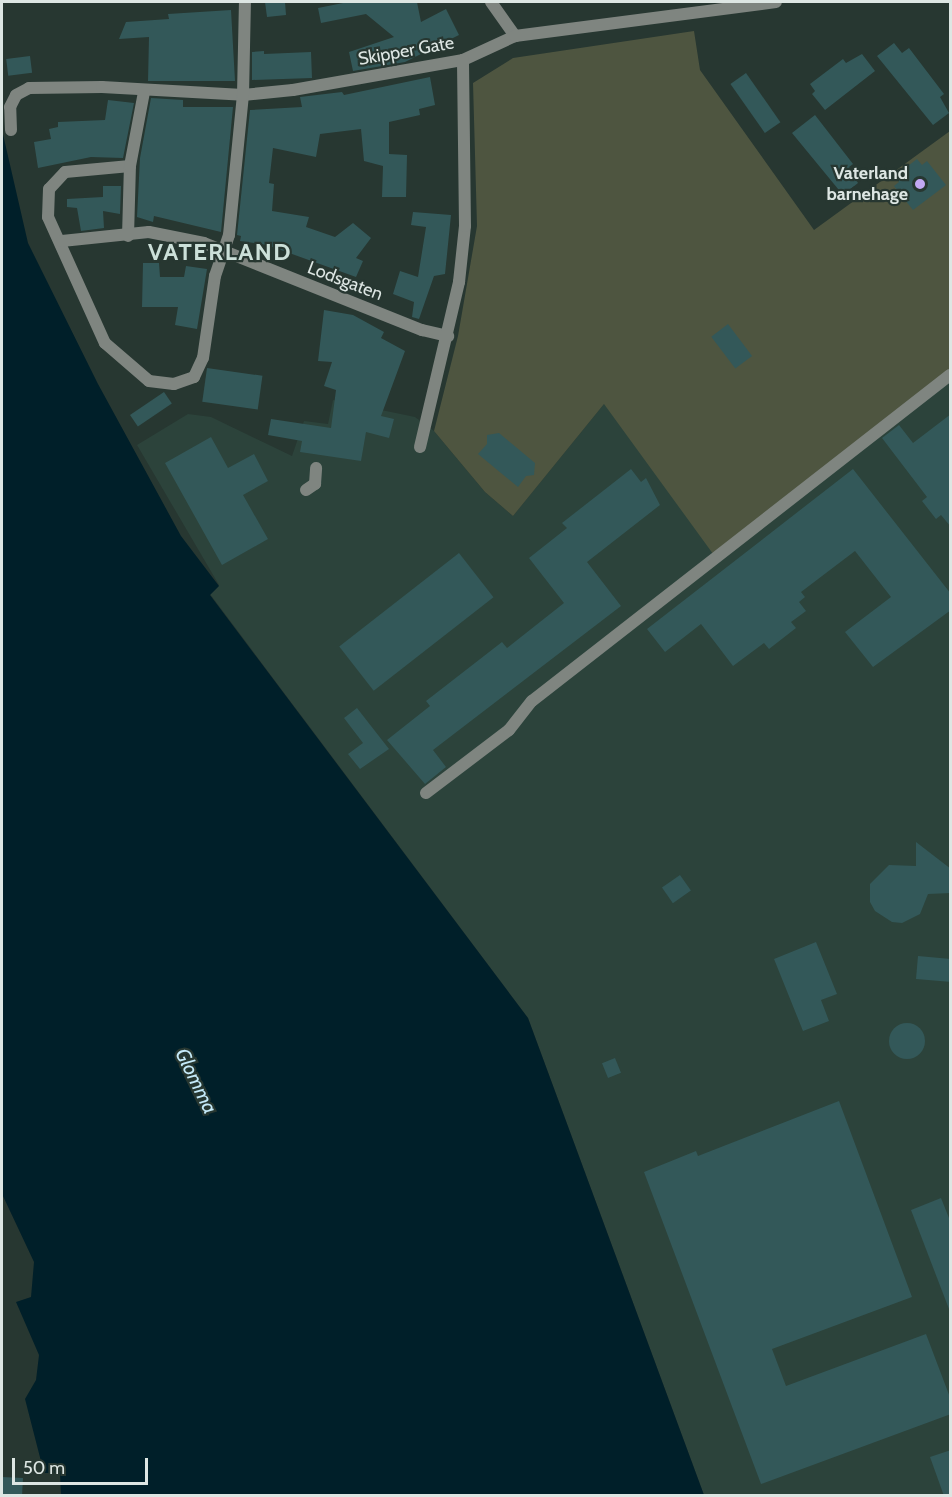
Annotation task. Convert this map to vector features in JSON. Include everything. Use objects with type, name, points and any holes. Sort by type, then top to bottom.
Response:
[{"type":"street","points":[[130,166],[65,171],[54,179],[46,198],[48,217],[62,241],[105,343],[149,381],[174,384],[194,377],[203,358],[215,276],[224,254],[243,95],[245,2]]},
{"type":"street","points":[[491,2],[515,36]]},
{"type":"street","name":"Skipper Gate","points":[[11,130],[10,107],[16,95],[29,88],[102,87],[144,92],[243,95],[463,60],[515,36],[777,2]]},
{"type":"street","points":[[420,447],[448,336],[465,226],[463,60]]},
{"type":"street","points":[[128,236],[130,166],[144,92]]},
{"type":"street","name":"Lodsgaten","points":[[62,241],[128,236],[149,232],[204,243],[224,254],[422,330],[448,336]]},
{"type":"street","points":[[426,793],[509,730],[532,701],[951,375]]},
{"type":"street","points":[[306,490],[315,484],[316,468]]},
{"type":"shaded area","points":[[694,31],[700,70],[814,230],[950,131],[950,376],[716,558],[604,404],[513,516],[485,492],[434,431],[458,336],[477,226],[473,83],[513,58]]},
{"type":"shaded area","points":[[950,376],[950,1495],[704,1495],[528,1018],[210,594],[219,585],[137,445],[188,414],[211,417],[292,456],[304,421],[328,424],[333,400],[415,417],[434,431],[485,492],[513,516],[604,404]]},
{"type":"water","name":"Glomma","points":[[2,130],[28,243],[98,384],[181,536],[219,586],[210,595],[528,1018],[704,1495],[61,1496],[60,1473],[44,1473],[25,1399],[36,1380],[39,1355],[16,1302],[31,1297],[34,1262],[2,1194]]},
{"type":"building","points":[[265,2],[285,2],[286,15],[267,17]]},
{"type":"building","points":[[348,2],[417,2],[421,22],[446,9],[459,35],[405,62],[353,71],[349,52],[394,37],[366,14],[321,23],[318,8]]},
{"type":"building","points":[[231,10],[235,81],[148,81],[149,37],[119,39],[126,22],[169,19],[168,14]]},
{"type":"building","points":[[894,43],[902,53],[909,48],[944,94],[940,97],[949,113],[933,125],[877,56]]},
{"type":"building","points":[[264,51],[264,54],[311,52],[312,78],[252,80],[252,52]]},
{"type":"building","points":[[862,54],[875,71],[825,110],[812,94],[815,91],[810,84],[843,59],[846,63]]},
{"type":"building","points":[[30,56],[32,73],[8,76],[6,59]]},
{"type":"building","points":[[746,73],[780,122],[765,133],[730,84]]},
{"type":"building","points":[[430,77],[435,105],[419,109],[420,115],[389,122],[389,154],[407,155],[406,197],[382,197],[383,166],[364,161],[361,129],[320,134],[316,157],[273,148],[269,183],[274,184],[272,211],[309,217],[306,227],[335,237],[353,223],[371,238],[356,258],[363,261],[356,277],[267,245],[240,241],[241,236],[237,235],[250,110],[302,107],[300,97],[342,92],[344,95]]},
{"type":"building","points":[[151,98],[183,100],[183,107],[233,107],[221,232],[154,216],[153,222],[137,217],[140,158]]},
{"type":"building","points":[[108,100],[134,103],[123,158],[91,157],[38,168],[34,142],[51,139],[49,129],[58,127],[58,122],[105,120]]},
{"type":"building","points":[[815,115],[853,164],[849,167],[858,183],[843,195],[792,133]]},
{"type":"building","points":[[917,159],[922,165],[927,161],[946,185],[913,210],[894,186],[899,182],[895,176]]},
{"type":"building","points":[[103,186],[121,186],[120,214],[103,211],[104,228],[81,231],[77,208],[67,207],[67,199],[103,197]]},
{"type":"building","points":[[413,212],[451,215],[445,274],[434,276],[419,319],[412,317],[414,302],[393,294],[400,271],[418,277],[426,227],[411,225]]},
{"type":"building","points":[[143,263],[159,263],[160,277],[184,277],[186,266],[207,269],[197,329],[175,325],[178,307],[142,307]]},
{"type":"building","points":[[324,310],[353,315],[384,332],[381,338],[405,351],[381,416],[394,419],[389,438],[366,432],[361,461],[300,452],[302,441],[268,435],[271,419],[331,428],[336,390],[324,386],[332,362],[318,361]]},
{"type":"building","points":[[728,324],[752,356],[735,369],[711,337]]},
{"type":"building","points":[[207,368],[262,376],[258,409],[202,402]]},
{"type":"building","points":[[164,392],[172,404],[138,427],[130,415]]},
{"type":"building","points":[[951,414],[951,527],[941,515],[936,519],[922,501],[927,497],[882,438],[899,425],[913,443]]},
{"type":"building","points":[[499,433],[535,463],[534,475],[526,476],[518,487],[478,454],[487,444],[487,435]]},
{"type":"building","points":[[211,437],[228,468],[254,454],[268,481],[243,495],[268,539],[222,565],[165,463]]},
{"type":"building","points":[[631,469],[641,482],[646,478],[660,505],[587,562],[621,606],[433,750],[446,767],[425,784],[387,740],[430,706],[426,701],[502,642],[507,648],[564,603],[529,558],[567,528],[562,523]]},
{"type":"building","points":[[853,469],[951,594],[951,610],[873,667],[845,632],[891,597],[855,551],[801,592],[805,597],[799,602],[806,611],[791,622],[796,628],[769,649],[764,643],[733,666],[701,624],[665,652],[647,629]]},
{"type":"building","points":[[459,553],[493,597],[374,691],[339,647]]},
{"type":"building","points":[[357,708],[389,749],[360,769],[348,754],[363,743],[344,718]]},
{"type":"building","points":[[916,842],[951,869],[951,893],[928,894],[920,914],[902,923],[892,922],[875,911],[870,902],[870,884],[889,865],[916,866]]},
{"type":"building","points":[[680,875],[691,891],[673,903],[662,888]]},
{"type":"building","points":[[816,942],[837,994],[821,1000],[829,1021],[803,1031],[774,959]]},
{"type":"building","points":[[918,956],[950,959],[949,982],[916,979]]},
{"type":"building","points":[[907,1023],[919,1029],[925,1041],[919,1053],[907,1059],[895,1053],[889,1041],[895,1029]]},
{"type":"building","points":[[615,1058],[621,1073],[608,1078],[602,1063]]},
{"type":"building","points":[[839,1101],[912,1297],[772,1349],[786,1386],[926,1334],[951,1400],[951,1414],[761,1484],[644,1172],[696,1151],[698,1156]]},
{"type":"building","points":[[941,1198],[951,1223],[949,1309],[911,1210]]},
{"type":"building","points":[[951,1450],[951,1496],[944,1496],[930,1457]]},
{"type":"building","points":[[2,1477],[23,1478],[22,1496],[2,1496]]},
{"type":"place","name":"Vaterland barnehage","points":[[920,184]]},
{"type":"district","name":"VATERLAND","points":[[220,252]]}]
